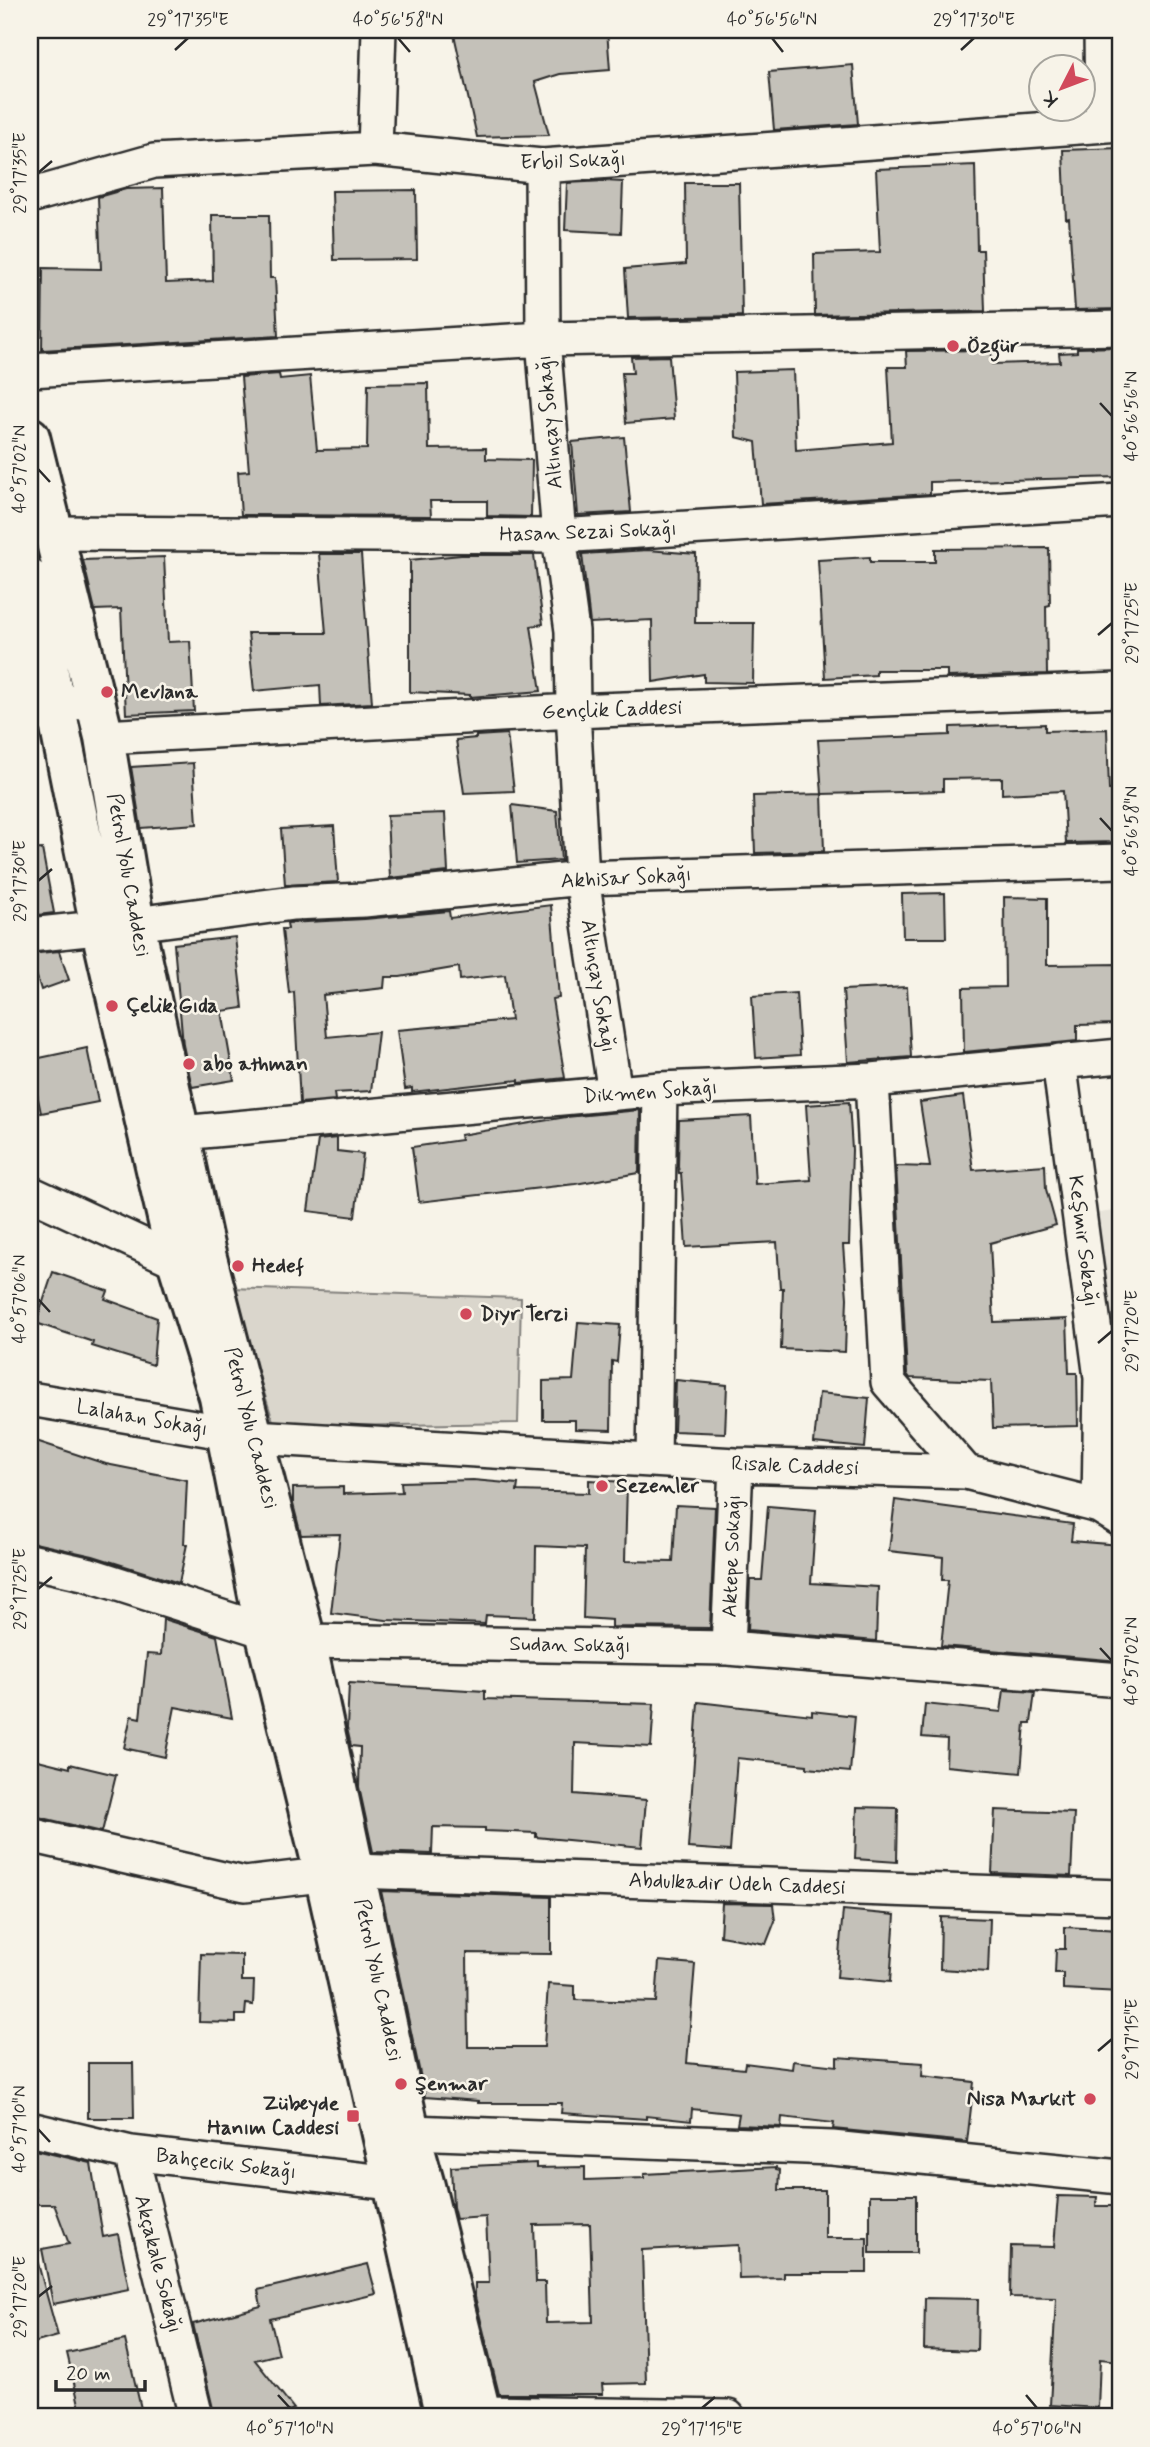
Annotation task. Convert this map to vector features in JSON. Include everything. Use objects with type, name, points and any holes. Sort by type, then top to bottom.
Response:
[{"type":"main road","name":"Petrol Yolu Caddesi","points":[[30,436],[100,721],[118,926],[191,1256],[219,1397],[240,1435],[306,1641],[339,1872],[409,2185],[470,2416]]},
{"type":"main road","name":"Petrol Yolu Caddesi","points":[[30,579],[42,698],[118,926],[181,1132],[191,1256]]},
{"type":"main road","name":"Petrol Yolu Caddesi","points":[[240,1435],[265,1631],[339,1872],[410,2132],[409,2185]]},
{"type":"street","points":[[375,149],[379,30]]},
{"type":"street","points":[[1101,30],[1111,124]]},
{"type":"street","name":"Erbil Sokağı","points":[[30,196],[154,161],[375,149],[542,166],[1111,124]]},
{"type":"street","name":"Altınçay Sokağı","points":[[542,166],[543,339],[559,536],[572,631],[573,711],[582,878],[615,1093]]},
{"type":"street","points":[[30,370],[543,339],[1120,328]]},
{"type":"street","name":"Hasan Sezai Sokağı","points":[[54,533],[559,536],[1120,501]]},
{"type":"street","name":"Gençlik Caddesi","points":[[42,698],[100,721],[573,711],[1120,690]]},
{"type":"street","name":"Akhisar Sokağı","points":[[30,935],[293,903],[364,900],[582,878],[1120,861]]},
{"type":"street","name":"Dikmen Sokağı","points":[[181,1132],[660,1089],[872,1080],[1120,1056]]},
{"type":"street","name":"Keşmir Sokağı","points":[[1059,1061],[1110,1379],[1110,1513]]},
{"type":"street","points":[[872,1080],[888,1382],[966,1472]]},
{"type":"street","points":[[654,1460],[660,1089]]},
{"type":"street","points":[[30,1194],[191,1256]]},
{"type":"street","name":"Lalahan Sokağı","points":[[30,1399],[240,1435]]},
{"type":"street","name":"Risale Caddesi","points":[[240,1435],[736,1465],[966,1472],[1110,1513]]},
{"type":"street","name":"Aktepe Sokağı","points":[[728,1648],[736,1465]]},
{"type":"street","name":"Sudan Sokağı","points":[[30,1561],[87,1574],[265,1631],[306,1641],[728,1648],[1120,1680]]},
{"type":"street","name":"Abdulkadir Udeh Caddesi","points":[[30,1835],[245,1884],[339,1872],[1120,1897]]},
{"type":"street","name":"Bahçecik Sokağı","points":[[30,2129],[131,2152],[409,2185]]},
{"type":"street","points":[[410,2132],[832,2148],[1120,2177]]},
{"type":"street","name":"Akçakale Sokağı","points":[[131,2152],[196,2417]]},
{"type":"street","points":[[470,2416],[728,2417]]},
{"type":"shaded area","points":[[1120,1210],[1120,1362],[1116,1362],[1093,1214]]},
{"type":"shaded area","points":[[231,1288],[521,1298],[518,1423],[275,1427]]},
{"type":"building","points":[[453,30],[607,30],[610,70],[560,74],[535,82],[549,135],[477,137]]},
{"type":"building","points":[[853,65],[858,124],[774,130],[769,72]]},
{"type":"building","points":[[1120,148],[1120,309],[1075,310],[1069,218],[1066,219],[1063,150]]},
{"type":"building","points":[[975,165],[977,250],[983,250],[985,311],[815,315],[814,254],[880,252],[876,169]]},
{"type":"building","points":[[623,182],[621,233],[565,230],[567,183]]},
{"type":"building","points":[[685,183],[739,183],[742,316],[628,318],[625,269],[686,264]]},
{"type":"building","points":[[163,188],[166,283],[213,281],[212,215],[269,215],[270,278],[275,278],[278,336],[42,350],[43,268],[101,269],[98,197],[126,189]]},
{"type":"building","points":[[416,190],[417,259],[334,260],[332,191]]},
{"type":"building","points":[[1120,347],[1120,477],[930,482],[930,494],[761,504],[756,442],[736,437],[734,372],[793,370],[796,450],[892,442],[888,367],[907,367],[906,351],[991,350],[992,364],[1060,362],[1059,353],[1077,352],[1077,348]]},
{"type":"building","points":[[669,356],[674,419],[626,423],[622,373],[633,373],[631,357]]},
{"type":"building","points":[[279,374],[280,379],[310,376],[317,450],[367,449],[368,384],[428,383],[429,449],[486,448],[486,459],[532,460],[531,517],[487,516],[487,501],[430,501],[431,516],[241,515],[238,472],[249,471],[241,377]]},
{"type":"building","points":[[624,437],[631,512],[578,515],[572,442]]},
{"type":"building","points":[[1049,548],[1047,674],[947,677],[947,670],[876,670],[876,675],[825,678],[818,560],[870,557],[870,562],[935,562],[935,549]]},
{"type":"building","points":[[648,550],[696,554],[695,623],[754,623],[753,683],[704,682],[704,674],[653,682],[652,620],[590,623],[582,554]]},
{"type":"building","points":[[319,554],[361,554],[372,703],[321,706],[320,685],[254,691],[248,633],[326,633]]},
{"type":"building","points":[[461,555],[534,555],[543,624],[531,626],[541,691],[470,697],[410,692],[410,560]]},
{"type":"building","points":[[164,557],[168,642],[190,641],[194,711],[126,714],[121,609],[95,610],[83,560]]},
{"type":"building","points":[[1045,724],[1045,731],[1107,729],[1109,790],[1114,790],[1116,842],[1066,843],[1063,791],[1002,794],[1002,778],[943,779],[943,791],[822,794],[818,740],[950,735],[950,727]]},
{"type":"building","points":[[507,734],[514,791],[464,793],[456,740]]},
{"type":"building","points":[[193,763],[197,824],[141,828],[131,767]]},
{"type":"building","points":[[822,794],[824,851],[755,853],[753,796]]},
{"type":"building","points":[[512,805],[557,811],[561,860],[517,863]]},
{"type":"building","points":[[445,813],[448,872],[390,878],[387,815]]},
{"type":"building","points":[[334,826],[338,882],[285,885],[281,829]]},
{"type":"building","points":[[42,849],[54,913],[30,916],[30,850]]},
{"type":"building","points":[[945,893],[946,938],[903,938],[902,894]]},
{"type":"building","points":[[1004,897],[1047,898],[1047,965],[1120,964],[1120,1024],[1077,1025],[1077,1041],[964,1052],[963,988],[1005,987]]},
{"type":"building","points":[[551,905],[559,998],[552,999],[565,1078],[519,1083],[519,1080],[412,1092],[412,1088],[405,1089],[397,1030],[511,1020],[505,975],[460,980],[459,967],[385,977],[384,988],[323,995],[327,1037],[378,1032],[371,1091],[334,1093],[335,1100],[300,1103],[294,992],[289,993],[282,929],[288,929],[287,923],[449,911],[450,918]]},
{"type":"building","points":[[235,937],[243,1008],[222,1011],[234,1080],[192,1087],[183,1045],[174,944]]},
{"type":"building","points":[[59,951],[69,980],[41,990],[30,954]]},
{"type":"building","points":[[907,987],[911,1057],[848,1062],[843,990]]},
{"type":"building","points":[[796,993],[800,1055],[756,1058],[752,996]]},
{"type":"building","points":[[87,1048],[98,1102],[41,1113],[30,1060]]},
{"type":"building","points":[[963,1096],[973,1170],[1045,1165],[1046,1189],[1056,1225],[990,1243],[994,1322],[1067,1319],[1069,1373],[1077,1373],[1078,1426],[993,1428],[991,1381],[910,1378],[907,1374],[896,1166],[930,1167],[920,1102]]},
{"type":"building","points":[[849,1102],[852,1150],[849,1245],[843,1245],[847,1298],[845,1352],[781,1349],[783,1288],[780,1288],[777,1242],[686,1247],[681,1173],[678,1166],[679,1120],[751,1116],[755,1184],[811,1180],[806,1105]]},
{"type":"building","points":[[640,1110],[639,1173],[575,1184],[419,1202],[412,1147],[461,1140],[460,1135],[566,1117]]},
{"type":"building","points":[[337,1138],[337,1151],[363,1154],[355,1217],[308,1211],[318,1140]]},
{"type":"building","points":[[53,1272],[108,1291],[105,1299],[157,1318],[153,1365],[92,1346],[93,1342],[36,1323]]},
{"type":"building","points":[[578,1322],[620,1325],[617,1362],[612,1361],[611,1430],[575,1429],[575,1420],[543,1420],[543,1381],[573,1380]]},
{"type":"building","points":[[676,1380],[727,1385],[725,1433],[674,1431]]},
{"type":"building","points":[[819,1393],[869,1398],[865,1448],[814,1443]]},
{"type":"building","points":[[30,1439],[106,1464],[187,1480],[184,1544],[187,1544],[179,1583],[93,1556],[30,1542]]},
{"type":"building","points":[[473,1480],[518,1484],[517,1491],[589,1493],[589,1480],[627,1482],[625,1561],[673,1562],[676,1505],[715,1507],[710,1628],[612,1627],[612,1620],[583,1618],[585,1548],[536,1546],[535,1617],[486,1615],[485,1624],[386,1620],[331,1613],[340,1534],[301,1535],[293,1504],[293,1488],[343,1487],[343,1494],[402,1492],[401,1482]]},
{"type":"building","points":[[895,1500],[1073,1524],[1071,1541],[1120,1545],[1120,1661],[941,1646],[948,1580],[942,1580],[943,1557],[889,1551]]},
{"type":"building","points":[[768,1506],[816,1510],[811,1583],[878,1587],[876,1641],[748,1630],[750,1580],[762,1580]]},
{"type":"building","points":[[163,1619],[217,1636],[232,1718],[175,1707],[165,1757],[124,1748],[131,1716],[140,1718],[147,1654],[161,1655]]},
{"type":"building","points":[[349,1683],[485,1691],[485,1699],[654,1704],[651,1747],[575,1743],[574,1794],[646,1800],[642,1847],[536,1837],[536,1833],[485,1831],[485,1828],[433,1827],[432,1854],[373,1852],[359,1787],[360,1747],[351,1746],[347,1728]]},
{"type":"building","points":[[1004,1690],[1035,1692],[1031,1723],[1025,1723],[1021,1773],[946,1766],[947,1739],[922,1737],[925,1704],[1001,1712]]},
{"type":"building","points":[[698,1702],[812,1715],[812,1711],[855,1716],[850,1772],[737,1758],[730,1851],[688,1848]]},
{"type":"building","points":[[30,1758],[116,1775],[102,1832],[30,1815]]},
{"type":"building","points":[[857,1807],[898,1808],[897,1862],[855,1859]]},
{"type":"building","points":[[995,1810],[1074,1813],[1071,1876],[992,1873]]},
{"type":"building","points":[[381,1891],[551,1897],[551,1954],[467,1953],[468,2047],[544,2047],[548,1984],[575,1986],[575,2000],[656,2002],[659,1961],[695,1964],[687,2063],[744,2069],[745,2063],[792,2069],[793,2061],[837,2066],[837,2057],[923,2063],[922,2076],[974,2082],[967,2142],[833,2129],[834,2123],[782,2117],[781,2127],[737,2125],[739,2114],[692,2109],[691,2121],[646,2116],[646,2119],[561,2113],[562,2103],[478,2103],[425,2097]]},
{"type":"building","points":[[722,1903],[773,1904],[775,1921],[766,1944],[720,1936]]},
{"type":"building","points":[[843,1910],[895,1915],[890,1982],[837,1977]]},
{"type":"building","points":[[941,1917],[990,1919],[988,1972],[940,1969]]},
{"type":"building","points":[[1065,1927],[1120,1930],[1120,1992],[1063,1989],[1063,1973],[1055,1973],[1056,1949],[1065,1949]]},
{"type":"building","points":[[201,1954],[242,1955],[242,1981],[254,1981],[253,2005],[246,2004],[245,2015],[236,2015],[236,2023],[199,2022]]},
{"type":"building","points":[[88,2063],[133,2063],[134,2118],[88,2118]]},
{"type":"building","points":[[30,2149],[91,2163],[103,2237],[118,2234],[129,2289],[53,2304],[42,2249],[69,2244],[54,2204],[36,2204]]},
{"type":"building","points":[[536,2163],[536,2168],[585,2167],[585,2180],[776,2167],[780,2170],[779,2190],[825,2190],[825,2238],[867,2238],[867,2273],[784,2273],[784,2278],[739,2279],[738,2245],[642,2250],[646,2383],[602,2384],[603,2394],[499,2394],[475,2297],[475,2283],[489,2283],[486,2217],[456,2219],[451,2167]],"holes":[[[590,2224],[593,2322],[546,2323],[545,2282],[536,2282],[534,2225]]]},
{"type":"building","points":[[870,2195],[916,2195],[916,2253],[870,2253]]},
{"type":"building","points":[[1058,2196],[1097,2197],[1096,2206],[1120,2206],[1120,2361],[1100,2359],[1098,2408],[1050,2405],[1056,2298],[1010,2297],[1011,2246],[1054,2247]]},
{"type":"building","points":[[37,2260],[58,2336],[30,2344],[30,2261]]},
{"type":"building","points":[[368,2264],[376,2294],[270,2319],[279,2354],[255,2360],[294,2409],[273,2417],[215,2417],[193,2324],[261,2306],[258,2290]]},
{"type":"building","points":[[925,2298],[978,2299],[977,2351],[924,2349]]},
{"type":"building","points":[[125,2340],[143,2417],[82,2417],[67,2353]]},
{"type":"place","name":"Özgür","points":[[953,346]]},
{"type":"place","name":"Mevlana","points":[[107,692]]},
{"type":"place","name":"Çelik Gıda","points":[[112,1006]]},
{"type":"place","name":"abo athman","points":[[189,1064]]},
{"type":"place","name":"Hedef","points":[[238,1266]]},
{"type":"place","name":"Diyr Terzi","points":[[466,1314]]},
{"type":"place","name":"Sezenler","points":[[602,1486]]},
{"type":"place","name":"Şenmar","points":[[401,2084]]},
{"type":"place","name":"Nisa Markit","points":[[1090,2099]]},
{"type":"place","name":"Zübeyde Hanım Caddesi","points":[[353,2116]]}]
